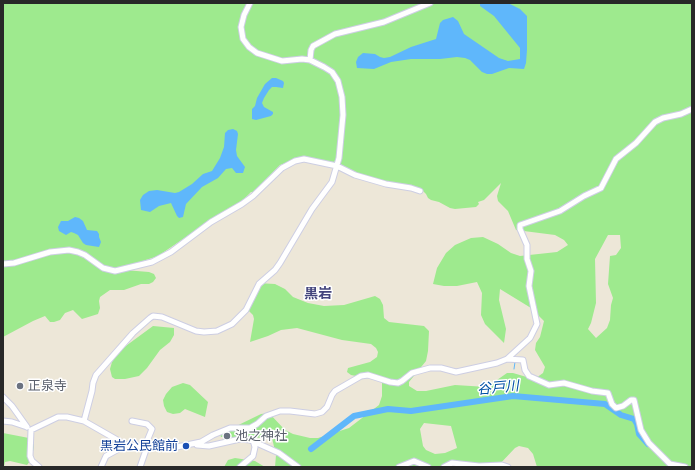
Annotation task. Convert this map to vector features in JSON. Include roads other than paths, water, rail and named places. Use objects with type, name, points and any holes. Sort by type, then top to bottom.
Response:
[{"type":"street","points":[[84,421],[96,376],[132,333],[150,318],[153,316],[162,317],[196,331],[210,332],[228,326],[246,310],[259,284],[275,270],[312,209],[332,182],[339,158],[343,115],[338,80],[332,72],[324,66],[310,60],[302,59],[282,61],[257,53],[249,47],[243,39],[241,27],[244,15],[250,3]]},
{"type":"street","points":[[310,60],[313,46],[335,34],[384,22],[430,3]]},
{"type":"street","points":[[508,359],[524,344],[533,333],[537,324],[529,286],[531,271],[527,259],[527,245],[520,229],[520,225],[560,211],[584,196],[601,188],[616,159],[636,143],[655,122],[692,109]]},
{"type":"street","points":[[3,264],[14,263],[50,252],[69,250],[85,255],[102,268],[115,271],[152,262],[167,254],[211,222],[242,204],[257,192],[276,173],[288,164],[295,161],[304,160],[337,166],[355,175],[386,184],[420,191]]},
{"type":"street","points":[[3,421],[12,422],[29,429],[58,417],[67,417],[84,421],[126,445],[172,448],[201,442],[230,428],[250,428],[266,416],[280,411],[310,414],[322,412],[327,407],[332,394],[335,391],[361,376],[368,375],[398,383],[412,373],[426,369],[440,368],[456,372],[497,363],[508,359],[520,359],[523,360],[529,376],[549,385],[564,384],[592,391],[608,393],[612,404],[616,408],[623,406],[631,400],[634,400],[641,430],[649,443],[670,464],[685,467]]},
{"type":"street","points":[[3,397],[12,406],[29,429],[30,456],[32,461],[39,467]]},
{"type":"street","points":[[132,421],[146,424],[152,429],[140,467]]},
{"type":"street","points":[[194,444],[209,446],[240,439],[253,440],[283,455],[298,467]]},
{"type":"street","points":[[240,467],[250,459],[254,452],[253,440]]},
{"type":"street","points":[[102,467],[106,456],[126,445]]},
{"type":"street","points":[[399,467],[414,461],[428,467]]},
{"type":"street","points":[[444,467],[452,463],[479,466],[502,465],[508,467]]},
{"type":"water","points":[[480,3],[508,3],[520,9],[527,16],[527,50],[524,69],[509,68],[492,74],[487,74],[482,72],[470,60],[457,57],[440,59],[411,59],[391,62],[374,69],[357,68],[356,62],[358,57],[363,53],[375,54],[384,58],[390,57],[411,47],[436,39],[440,23],[443,20],[453,17],[458,21],[464,34],[499,58],[508,61],[520,59],[520,48],[494,16],[480,6]]},
{"type":"water","points":[[272,78],[276,78],[284,83],[283,88],[272,87],[262,103],[264,107],[273,112],[273,114],[271,116],[256,120],[252,119],[252,109],[255,106],[257,98],[265,84]]},
{"type":"water","points":[[233,129],[237,131],[238,134],[236,150],[237,156],[245,167],[243,173],[236,173],[232,168],[226,169],[218,178],[202,187],[186,204],[183,217],[179,218],[177,216],[171,203],[159,206],[150,212],[141,210],[140,200],[143,195],[149,191],[157,190],[175,193],[179,192],[192,184],[203,174],[212,171],[220,158],[224,147],[225,133],[228,130]]},
{"type":"water","points":[[75,217],[83,221],[87,230],[97,231],[101,242],[99,247],[86,245],[78,235],[74,233],[71,232],[66,235],[59,231],[58,227],[61,221],[68,221]]},
{"type":"waterway","points":[[514,369],[515,362]]},
{"type":"waterway","name":"谷戸川","points":[[311,449],[354,416],[388,409],[411,411],[513,396],[605,404],[621,415],[634,419],[637,424],[639,434],[648,444]]},
{"type":"place","name":"正泉寺","points":[[20,386]]},
{"type":"place","name":"池之神社","points":[[227,436]]},
{"type":"place","name":"黒岩公民館前","points":[[186,446]]},
{"type":"district","name":"黒岩","points":[[318,294]]}]
